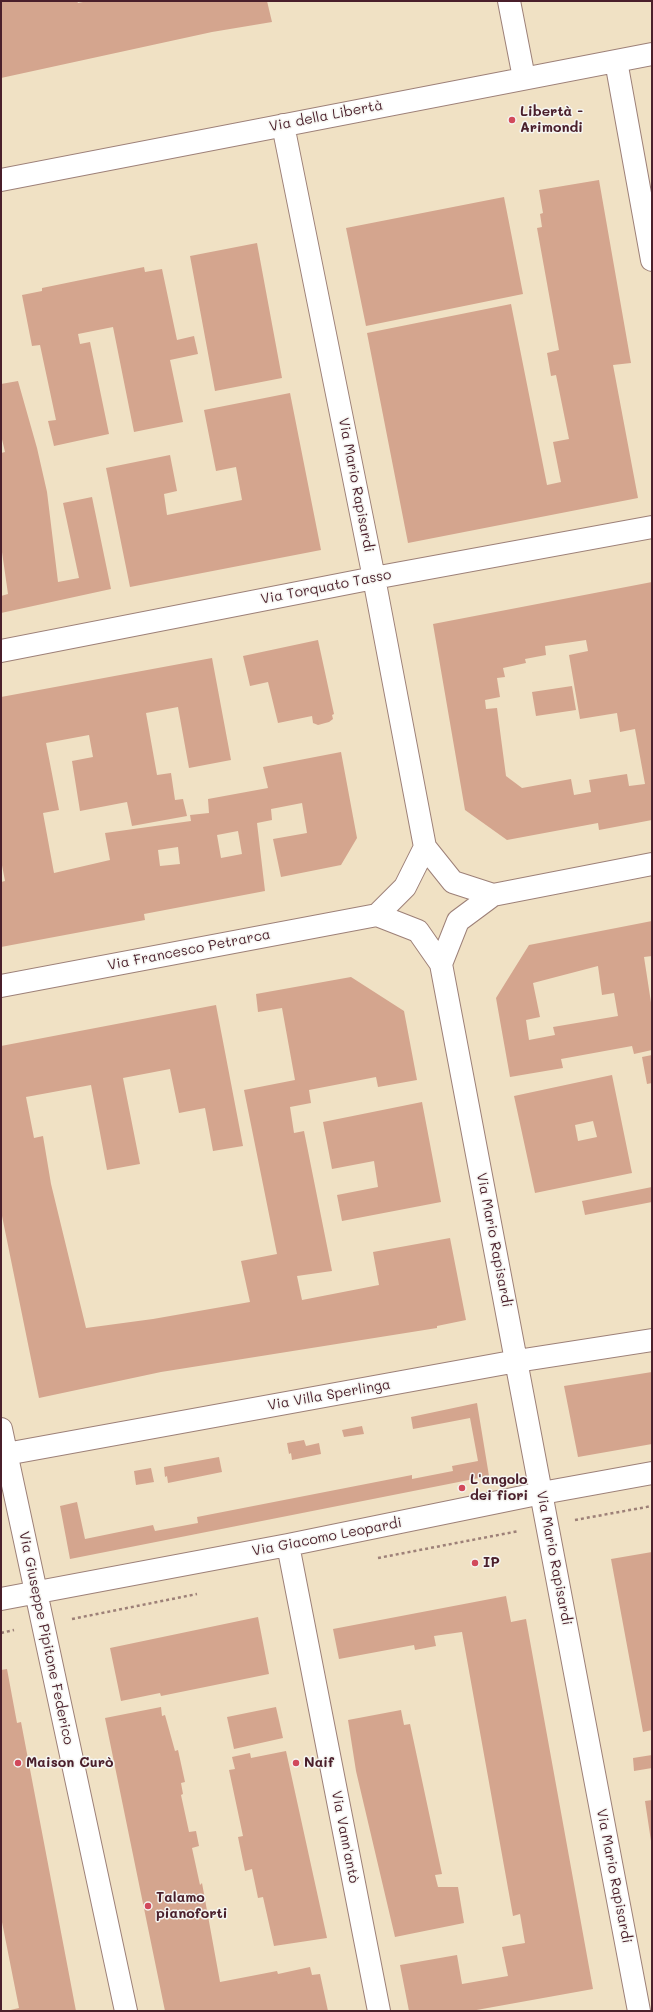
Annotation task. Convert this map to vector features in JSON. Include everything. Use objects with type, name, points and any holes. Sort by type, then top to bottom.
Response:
[{"type":"street","points":[[509,1],[524,78]]},
{"type":"street","name":"Via della Libertà","points":[[1,180],[652,54]]},
{"type":"street","points":[[616,61],[652,260]]},
{"type":"street","name":"Via Mario Rapisardi","points":[[284,125],[374,578],[425,847]]},
{"type":"street","name":"Via Torquato Tasso","points":[[1,650],[374,578],[652,527]]},
{"type":"street","points":[[441,964],[418,931],[377,915],[405,887],[425,847],[453,882],[493,895]]},
{"type":"street","points":[[441,964],[458,921],[493,895],[652,864]]},
{"type":"street","name":"Via Francesco Petrarca","points":[[1,986],[377,915]]},
{"type":"street","name":"Via Mario Rapisardi","points":[[441,964],[639,2011]]},
{"type":"street","name":"Via Villa Sperlinga","points":[[6,1454],[517,1361],[652,1340]]},
{"type":"street","name":"Via Giuseppe Pipitone Federico","points":[[1,1429],[126,2011]]},
{"type":"street","name":"Via Giacomo Leopardi","points":[[1,1599],[288,1545],[542,1493],[652,1474]]},
{"type":"street","name":"Via Vann'antò","points":[[288,1545],[379,2011]]},
{"type":"building","points":[[1,1],[77,1],[78,3],[88,1],[267,1],[272,22],[212,32],[1,78]]},
{"type":"building","points":[[599,180],[631,363],[613,365],[638,498],[408,543],[367,333],[511,304],[547,485],[561,482],[553,442],[569,439],[556,375],[551,376],[547,353],[559,350],[537,228],[542,227],[540,214],[543,213],[539,190]]},
{"type":"building","points":[[504,197],[523,294],[366,326],[346,228]]},
{"type":"building","points":[[257,243],[282,378],[215,391],[190,256]]},
{"type":"building","points":[[144,267],[145,272],[162,269],[177,340],[194,336],[198,354],[170,360],[183,422],[134,432],[113,327],[78,334],[80,344],[90,342],[109,434],[54,446],[48,421],[56,420],[40,345],[32,346],[22,295],[42,291],[42,288]]},
{"type":"building","points":[[18,381],[37,448],[47,492],[58,582],[79,578],[63,503],[92,497],[111,589],[1,613],[1,596],[8,594],[1,545],[1,453],[5,452],[1,435],[1,384]]},
{"type":"building","points":[[290,393],[321,550],[130,587],[106,468],[170,455],[177,491],[164,494],[167,515],[242,500],[236,467],[216,471],[204,410]]},
{"type":"building","points":[[652,582],[652,820],[599,830],[598,823],[507,840],[465,810],[433,624]],"holes":[[[586,640],[588,651],[569,655],[580,719],[617,713],[620,732],[635,729],[645,784],[629,786],[627,774],[589,780],[591,792],[574,795],[571,779],[522,788],[506,776],[497,708],[486,709],[485,700],[500,697],[497,678],[505,677],[503,668],[526,663],[525,659],[546,655],[545,646]]]},
{"type":"building","points":[[318,640],[334,714],[332,715],[333,719],[329,722],[318,725],[313,723],[312,716],[278,723],[268,682],[250,686],[243,656]]},
{"type":"building","points":[[212,658],[231,760],[189,768],[178,707],[146,713],[157,775],[171,773],[175,800],[183,799],[187,816],[132,826],[127,802],[80,811],[72,761],[93,757],[89,735],[46,743],[59,810],[43,813],[54,873],[110,860],[105,833],[191,821],[190,815],[209,813],[208,799],[268,788],[263,767],[341,752],[357,838],[341,865],[281,877],[273,839],[307,833],[302,803],[271,809],[272,820],[257,823],[265,891],[144,914],[145,920],[1,947],[1,882],[5,881],[1,860],[1,697]],"holes":[[[238,831],[242,854],[221,858],[217,835]],[[178,847],[180,864],[160,866],[158,850]]]},
{"type":"building","points":[[572,686],[576,710],[536,716],[532,692]]},
{"type":"building","points":[[652,921],[652,956],[644,957],[652,1009],[652,1050],[634,1054],[632,1046],[561,1059],[563,1068],[510,1077],[496,998],[529,945]],"holes":[[[598,966],[602,995],[614,993],[618,1016],[553,1027],[555,1035],[529,1040],[526,1020],[540,1017],[533,983]]]},
{"type":"building","points":[[351,977],[404,1011],[417,1080],[378,1087],[376,1077],[309,1090],[311,1103],[290,1107],[294,1133],[304,1131],[332,1271],[297,1276],[302,1300],[379,1285],[373,1252],[450,1238],[466,1320],[437,1326],[437,1328],[161,1372],[39,1398],[1,1211],[1,1046],[216,1005],[243,1146],[213,1151],[205,1108],[179,1113],[170,1069],[123,1078],[140,1164],[107,1170],[91,1085],[26,1097],[34,1138],[43,1136],[51,1184],[86,1328],[153,1319],[250,1302],[241,1261],[277,1254],[244,1090],[295,1080],[282,1008],[258,1012],[256,994]]},
{"type":"building","points":[[652,1055],[652,1083],[647,1084],[642,1057]]},
{"type":"building","points":[[612,1075],[632,1173],[535,1193],[514,1096]],"holes":[[[593,1121],[597,1137],[578,1141],[575,1125]]]},
{"type":"building","points":[[422,1102],[441,1202],[342,1221],[337,1195],[378,1187],[374,1161],[332,1169],[323,1122]]},
{"type":"building","points":[[652,1187],[652,1202],[585,1215],[582,1201]]},
{"type":"building","points":[[652,1372],[652,1444],[578,1457],[564,1386]]},
{"type":"building","points":[[477,1403],[489,1476],[70,1559],[60,1506],[77,1502],[85,1539],[153,1525],[155,1531],[198,1523],[197,1517],[412,1475],[412,1479],[453,1471],[452,1466],[478,1461],[470,1418],[413,1429],[411,1417]]},
{"type":"building","points":[[362,1426],[364,1434],[344,1437],[342,1430]]},
{"type":"building","points":[[304,1440],[306,1446],[319,1443],[321,1454],[292,1460],[287,1443]]},
{"type":"building","points":[[219,1457],[222,1472],[168,1483],[167,1476],[165,1477],[164,1467]]},
{"type":"building","points":[[151,1468],[154,1482],[136,1485],[134,1471]]},
{"type":"building","points":[[652,1552],[652,1730],[643,1732],[611,1559]]},
{"type":"building","points":[[506,1596],[511,1622],[526,1619],[593,1989],[471,2011],[409,2011],[400,1965],[457,1955],[462,1984],[508,1976],[502,1947],[525,1943],[520,1914],[513,1916],[462,1632],[434,1636],[436,1646],[415,1650],[414,1645],[339,1659],[333,1629]]},
{"type":"building","points":[[258,1617],[269,1674],[161,1696],[160,1693],[121,1701],[110,1648]]},
{"type":"building","points":[[7,1669],[17,1723],[21,1722],[76,2011],[6,2011],[19,2008],[1,1917],[1,1670]]},
{"type":"building","points":[[161,1707],[162,1716],[165,1715],[175,1751],[178,1750],[185,1782],[181,1783],[183,1794],[181,1795],[189,1832],[196,1831],[199,1846],[192,1848],[200,1885],[202,1883],[220,1982],[277,1971],[278,1974],[310,1967],[312,1975],[320,1974],[328,2011],[165,2011],[105,1718]]},
{"type":"building","points":[[276,1707],[283,1738],[234,1749],[227,1717]]},
{"type":"building","points":[[401,1710],[404,1725],[410,1724],[442,1874],[435,1875],[438,1887],[458,1887],[464,1923],[395,1937],[356,1771],[348,1720]]},
{"type":"building","points":[[286,1751],[327,1938],[274,1946],[263,1897],[258,1898],[252,1869],[245,1871],[238,1837],[243,1836],[229,1770],[235,1769],[232,1757],[250,1753],[251,1758]]},
{"type":"building","points":[[652,1755],[652,1768],[634,1771],[633,1758]]},
{"type":"building","points":[[652,1800],[652,1841],[651,1841],[645,1801]]},
{"type":"place","name":"Libertà - Arimondi","points":[[512,120]]},
{"type":"place","name":"L'angolo dei fiori","points":[[462,1488]]},
{"type":"place","name":"IP","points":[[475,1563]]},
{"type":"place","name":"Maison Curò","points":[[18,1763]]},
{"type":"place","name":"Naif","points":[[296,1763]]},
{"type":"place","name":"Talamo pianoforti","points":[[148,1906]]}]
